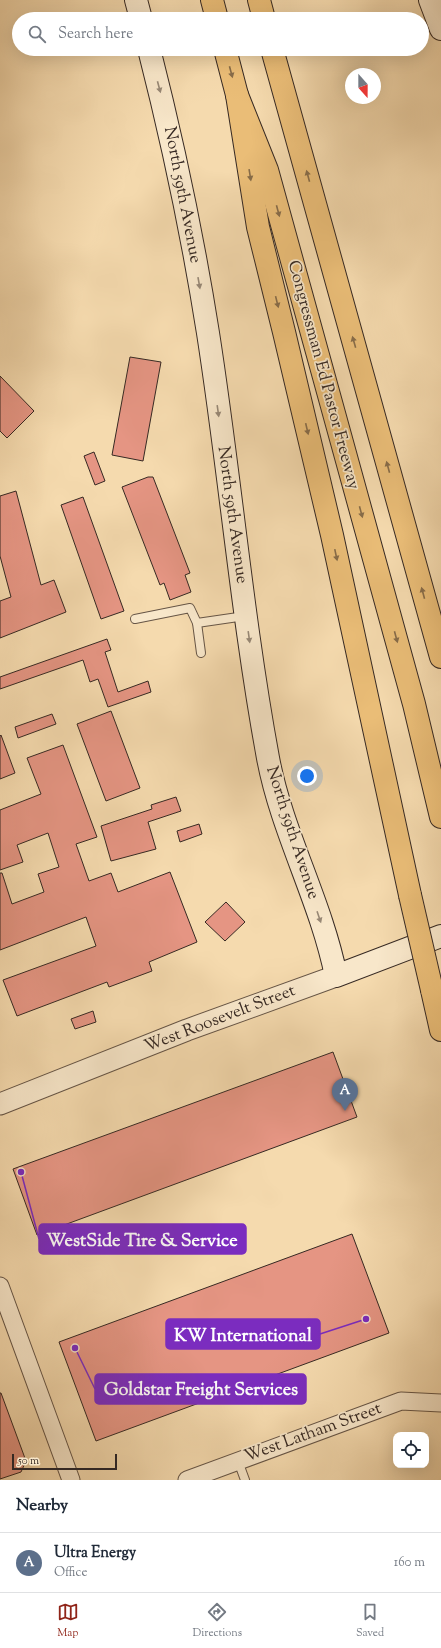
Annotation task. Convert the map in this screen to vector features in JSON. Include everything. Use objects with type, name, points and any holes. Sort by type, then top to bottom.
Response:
[{"type":"highway","points":[[212,0],[215,12]]},
{"type":"highway","points":[[259,0],[262,12]]},
{"type":"highway","name":"Congressman Ed Pastor Freeway","points":[[227,56],[237,95],[267,170],[414,704]]},
{"type":"highway","points":[[274,56],[441,657]]},
{"type":"highway","points":[[237,95],[258,227],[330,527],[441,1030]]},
{"type":"highway","points":[[414,704],[441,790]]},
{"type":"highway","points":[[414,704],[441,817]]},
{"type":"main road","points":[[136,0],[139,12]]},
{"type":"main road","points":[[430,0],[441,28]]},
{"type":"main road","name":"North 59th Avenue","points":[[151,56],[170,133],[209,341],[246,615],[268,760],[287,825],[331,951],[336,976]]},
{"type":"main road","name":"West Roosevelt Street","points":[[336,976],[441,936]]},
{"type":"street","name":"West Roosevelt Street","points":[[0,1104],[187,1030],[336,976]]},
{"type":"street","points":[[0,1286],[71,1480]]},
{"type":"street","name":"West Latham Street","points":[[187,1480],[401,1401],[441,1403]]},
{"type":"lane","points":[[135,619],[190,608],[197,624],[200,653]]},
{"type":"lane","points":[[197,624],[246,615]]},
{"type":"lane","points":[[238,1461],[245,1480]]},
{"type":"building","points":[[130,357],[161,362],[143,461],[112,455]]},
{"type":"building","points":[[0,376],[34,411],[7,438],[0,431]]},
{"type":"building","points":[[94,452],[105,481],[95,485],[84,456]]},
{"type":"building","points":[[148,477],[153,477],[190,573],[185,575],[191,592],[170,600],[164,583],[160,585],[122,487]]},
{"type":"building","points":[[16,491],[41,585],[54,580],[66,612],[0,638],[0,601],[11,597],[0,556],[0,496]]},
{"type":"building","points":[[83,497],[124,611],[101,619],[61,505]]},
{"type":"building","points":[[107,639],[111,650],[105,652],[118,692],[148,681],[151,692],[108,707],[98,679],[90,682],[83,660],[0,689],[0,677]]},
{"type":"building","points":[[111,711],[140,788],[106,801],[77,724]]},
{"type":"building","points":[[52,714],[56,724],[18,738],[15,727]]},
{"type":"building","points":[[1,735],[15,773],[0,779],[0,736]]},
{"type":"building","points":[[63,745],[97,837],[76,844],[89,881],[111,873],[118,892],[170,872],[197,942],[149,962],[152,971],[109,987],[107,982],[17,1016],[3,980],[96,946],[86,917],[0,950],[0,873],[2,873],[12,904],[44,892],[38,874],[59,867],[48,833],[17,845],[23,862],[0,870],[0,810],[41,794],[27,758]]},
{"type":"building","points":[[176,797],[181,811],[148,822],[156,849],[111,861],[101,826],[152,809],[151,805]]},
{"type":"building","points":[[199,824],[202,834],[180,842],[177,831]]},
{"type":"building","points":[[226,902],[245,922],[225,941],[205,922]]},
{"type":"building","points":[[93,1011],[96,1022],[75,1029],[71,1019]]},
{"type":"building","points":[[333,1052],[357,1117],[37,1235],[13,1169]]},
{"type":"building","points":[[352,1234],[389,1333],[96,1441],[59,1342]]},
{"type":"building","points":[[0,1393],[26,1461],[21,1472],[0,1479]]},
{"type":"place","name":"Ultra Energy","points":[[345,1111]]},
{"type":"place","name":"WestSide Tire & Service","points":[[21,1172]]},
{"type":"place","name":"KW International","points":[[366,1319]]},
{"type":"place","name":"Goldstar Freight Services","points":[[75,1348]]}]
